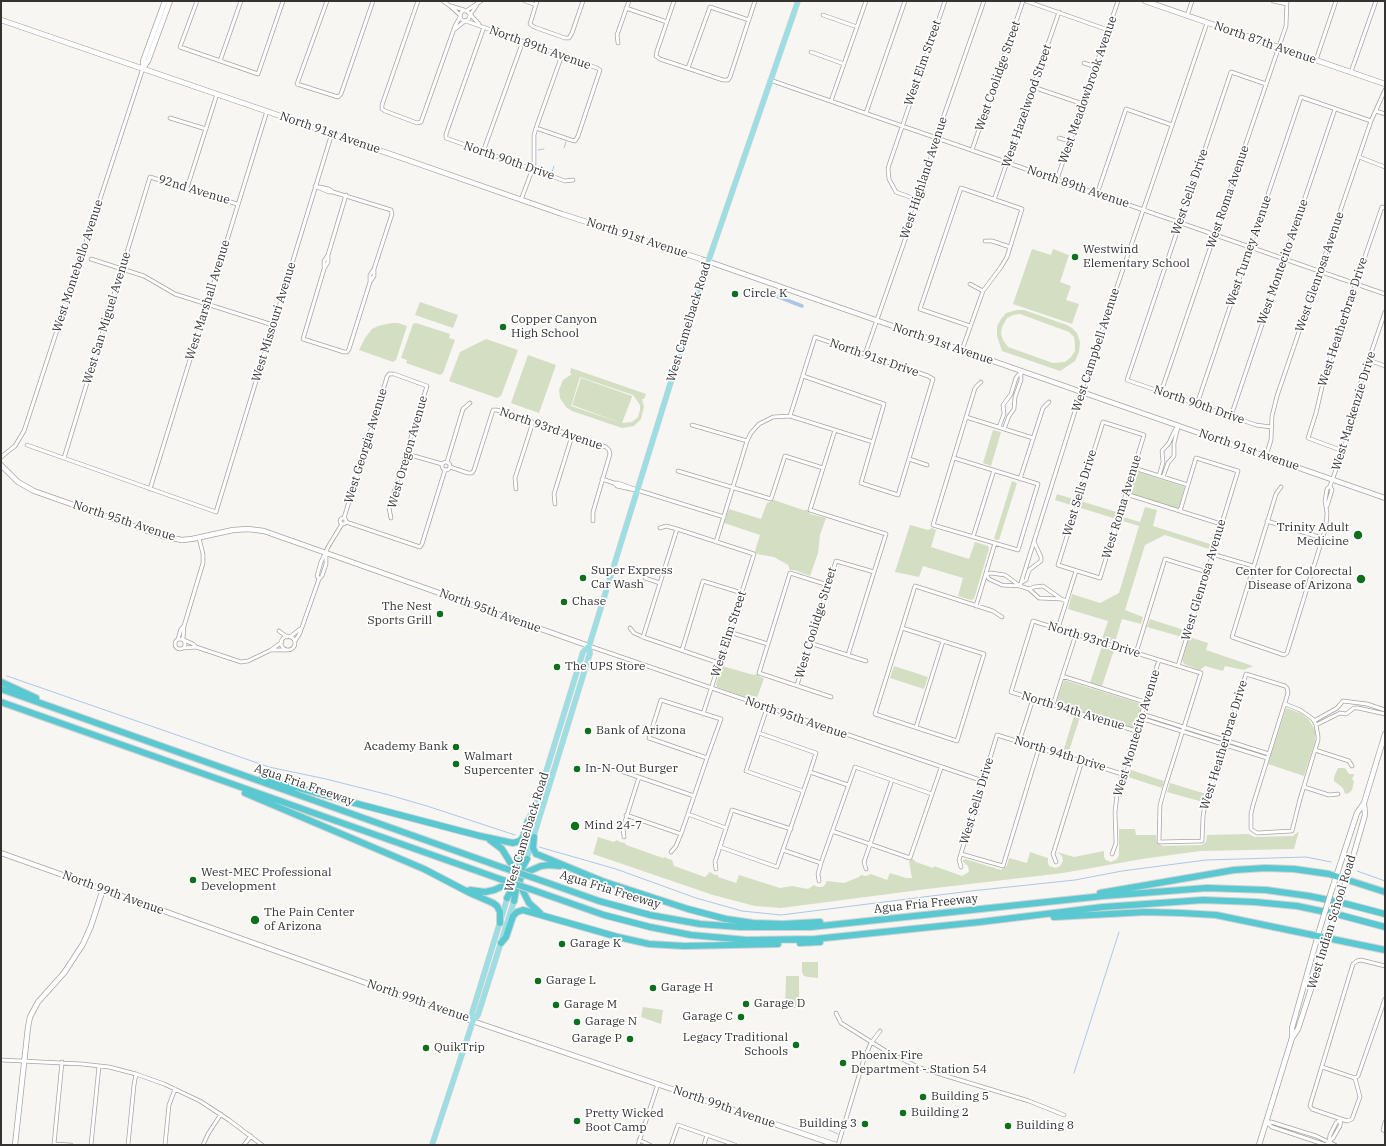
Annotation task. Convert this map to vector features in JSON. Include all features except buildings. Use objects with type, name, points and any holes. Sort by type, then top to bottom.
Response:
[{"type":"highway","points":[[1,682],[64,711]]},
{"type":"highway","name":"Agua Fria Freeway","points":[[1,689],[504,868],[624,908],[664,918],[700,924],[731,927],[811,927],[1150,891],[1208,888],[1266,890],[1299,894],[1343,903],[1385,914]]},
{"type":"highway","name":"Agua Fria Freeway","points":[[1,702],[611,917],[691,935],[747,940],[815,939],[980,922],[1103,907],[1177,901],[1220,900],[1262,902],[1302,907],[1385,927]]},
{"type":"highway","points":[[1,706],[24,714],[61,723]]},
{"type":"highway","points":[[216,765],[343,800],[510,843],[516,843],[523,837],[528,820],[534,811]]},
{"type":"highway","points":[[212,776],[237,789],[424,869],[496,905],[500,912],[500,923]]},
{"type":"highway","points":[[480,836],[496,844],[502,849],[510,861],[523,894],[535,910],[545,916]]},
{"type":"highway","points":[[534,836],[533,846],[536,854],[566,867],[602,881],[679,906],[726,919],[773,924],[835,921],[851,923]]},
{"type":"highway","points":[[514,901],[517,889],[520,856]]},
{"type":"highway","points":[[507,898],[527,858]]},
{"type":"highway","points":[[464,889],[479,892],[490,892],[499,889],[527,872],[541,866],[550,865],[566,867]]},
{"type":"highway","points":[[981,909],[1002,904],[1101,892],[1246,869],[1284,869],[1336,876],[1385,892]]},
{"type":"highway","points":[[501,944],[506,937],[511,919],[515,913],[520,911],[545,916],[618,937],[649,944],[670,946],[813,943],[835,941],[849,935]]},
{"type":"highway","points":[[980,922],[1002,923],[1065,916],[1170,912],[1224,916],[1385,950]]},
{"type":"main road","name":"West Montebello Avenue","points":[[142,68],[143,61],[165,1]]},
{"type":"main road","name":"West Montebello Avenue","points":[[142,68],[148,61],[170,1]]},
{"type":"main road","name":"West Camelback Road","points":[[527,858],[590,653],[589,646],[708,262],[798,1]]},
{"type":"main road","name":"North 87th Avenue","points":[[1145,1],[1385,84]]},
{"type":"main road","name":"North 91st Avenue","points":[[1,20],[332,133],[521,200],[877,320],[1385,498]]},
{"type":"main road","name":"North 95th Avenue","points":[[1,465],[18,482],[39,493],[162,536],[182,540],[233,530],[253,529],[264,531],[589,646]]},
{"type":"main road","name":"West Camelback Road","points":[[520,856],[583,652],[589,646]]},
{"type":"main road","points":[[548,790],[549,776],[557,749],[556,740],[560,737],[566,720],[571,713]]},
{"type":"main road","name":"West Indian School Road","points":[[1292,1038],[1292,1028],[1317,935],[1357,813],[1364,803],[1385,734]]},
{"type":"main road","name":"West Indian School Road","points":[[1258,1145],[1292,1038],[1298,1029],[1347,879],[1365,815],[1364,803]]},
{"type":"main road","name":"North 99th Avenue","points":[[1,853],[473,1021],[837,1145]]},
{"type":"main road","points":[[15,1145],[28,1027],[35,1007],[69,966],[82,944],[91,926],[103,889]]},
{"type":"main road","name":"West Camelback Road","points":[[473,1021],[472,1013],[507,898]]},
{"type":"main road","name":"West Camelback Road","points":[[432,1145],[473,1021],[478,1015],[514,901]]},
{"type":"street","points":[[197,1],[180,48],[258,74],[283,1]]},
{"type":"street","points":[[220,61],[241,1]]},
{"type":"street","points":[[327,1],[297,84],[338,97],[341,94],[373,1]]},
{"type":"street","points":[[418,1],[382,105],[382,109],[385,112],[417,122],[420,122],[462,11],[477,5]]},
{"type":"street","points":[[443,1],[463,20],[466,21]]},
{"type":"street","points":[[455,29],[469,19],[470,15],[481,1]]},
{"type":"street","points":[[525,1],[536,3],[530,24],[565,38],[569,38],[572,33],[583,1]]},
{"type":"street","points":[[618,43],[617,35],[629,1]]},
{"type":"street","points":[[674,1],[656,56],[660,59],[723,80],[728,80],[755,1]]},
{"type":"street","points":[[831,101],[866,1]]},
{"type":"street","points":[[866,113],[905,1]]},
{"type":"street","name":"West Elm Street","points":[[918,200],[896,192],[887,173],[945,1]]},
{"type":"street","name":"West Highland Avenue","points":[[865,354],[927,175],[936,138],[984,1]]},
{"type":"street","points":[[1025,1],[1108,30]]},
{"type":"street","name":"West Coolidge Street","points":[[972,150],[1025,1]]},
{"type":"street","name":"West Meadowbrook Avenue","points":[[1057,179],[1118,1]]},
{"type":"street","points":[[1187,16],[1192,1]]},
{"type":"street","points":[[1273,1],[1287,3]]},
{"type":"street","points":[[1316,60],[1336,1]]},
{"type":"street","points":[[1351,72],[1376,1]]},
{"type":"street","name":"West Roma Avenue","points":[[1161,392],[1279,48],[1286,26],[1287,3]]},
{"type":"street","points":[[450,6],[465,10],[470,15]]},
{"type":"street","points":[[688,68],[710,7],[749,20]]},
{"type":"street","points":[[626,8],[667,22]]},
{"type":"street","name":"West Hazelwood Street","points":[[994,200],[1059,12]]},
{"type":"street","name":"North 89th Avenue","points":[[470,15],[482,26]]},
{"type":"street","points":[[823,15],[857,27]]},
{"type":"street","name":"North 89th Avenue","points":[[466,21],[600,70],[575,141],[536,128]]},
{"type":"street","name":"West Campbell Avenue","points":[[1021,585],[1081,392],[1207,23]]},
{"type":"street","name":"North 90th Drive","points":[[482,26],[446,134],[446,138],[565,181],[573,180]]},
{"type":"street","points":[[483,152],[523,41]]},
{"type":"street","points":[[811,52],[844,64]]},
{"type":"street","points":[[521,200],[535,159],[534,135],[562,55]]},
{"type":"street","points":[[1084,63],[1096,67]]},
{"type":"street","name":"West Montebello Avenue","points":[[1,457],[15,446],[24,430],[142,68]]},
{"type":"street","name":"West Sells Drive","points":[[1127,380],[1231,72],[1266,84]]},
{"type":"street","name":"North 89th Avenue","points":[[770,80],[1385,294]]},
{"type":"street","points":[[1033,87],[1083,104]]},
{"type":"street","name":"West Glenrosa Avenue","points":[[1266,456],[1271,440],[1272,416],[1277,396],[1371,121],[1385,90]]},
{"type":"street","points":[[188,188],[217,94]]},
{"type":"street","name":"West Turney Avenue","points":[[1197,404],[1301,97],[1335,109]]},
{"type":"street","points":[[1097,194],[1126,109],[1172,125]]},
{"type":"street","points":[[1335,109],[1371,121]]},
{"type":"street","name":"West Montecito Avenue","points":[[1231,416],[1335,109]]},
{"type":"street","name":"West Marshall Avenue","points":[[150,488],[267,111]]},
{"type":"street","points":[[1376,111],[1385,114]]},
{"type":"street","points":[[170,118],[206,129]]},
{"type":"street","name":"West Missouri Avenue","points":[[150,488],[216,512],[332,133]]},
{"type":"street","points":[[1059,138],[1070,141]]},
{"type":"street","points":[[1359,157],[1385,167]]},
{"type":"street","name":"92nd Avenue","points":[[150,177],[237,204]]},
{"type":"street","name":"West San Miguel Avenue","points":[[64,458],[150,177]]},
{"type":"street","points":[[316,186],[329,192],[333,192],[346,196],[391,210],[392,214],[374,269],[374,276],[370,282],[347,352],[344,352],[303,339],[324,269],[328,262],[328,255],[346,196]]},
{"type":"street","points":[[962,350],[983,291],[1007,257],[1022,209],[961,188],[920,309],[970,326]]},
{"type":"street","name":"West Heatherbrae Drive","points":[[1343,451],[1308,438],[1316,413],[1326,370],[1383,208]]},
{"type":"street","points":[[985,241],[992,241],[1010,247]]},
{"type":"street","points":[[91,258],[155,281],[175,294],[273,325]]},
{"type":"street","points":[[970,284],[983,291]]},
{"type":"street","name":"West Mackenzie Drive","points":[[1253,566],[1232,637],[1284,655],[1287,653],[1326,527],[1327,506],[1332,490],[1330,486],[1351,428],[1358,391],[1385,312]]},
{"type":"street","name":"North 91st Drive","points":[[804,376],[815,337],[933,379],[909,459]]},
{"type":"street","points":[[1369,360],[1385,366]]},
{"type":"street","points":[[999,427],[1004,414],[1004,405],[1011,394],[1016,378],[1021,371]]},
{"type":"street","points":[[1004,429],[1009,416],[1014,409],[1014,397],[1021,380],[1021,371]]},
{"type":"street","name":"West Georgia Avenue","points":[[326,553],[342,524],[340,520],[345,520],[390,374],[394,374],[427,386]]},
{"type":"street","points":[[790,416],[804,376],[884,404],[861,483],[898,494],[909,459],[928,465]]},
{"type":"street","name":"North 90th Drive","points":[[1127,380],[1256,425],[1271,427]]},
{"type":"street","points":[[954,458],[1038,484],[1018,550],[933,525],[975,388],[981,382]]},
{"type":"street","name":"West Oregon Avenue","points":[[392,518],[389,508],[427,386]]},
{"type":"street","points":[[1020,479],[1043,408],[1049,402]]},
{"type":"street","points":[[345,520],[420,547],[445,470],[450,467],[449,463],[447,462],[463,409],[470,403]]},
{"type":"street","name":"North 93rd Avenue","points":[[450,467],[472,473],[493,410],[497,410],[606,447],[610,454],[602,479]]},
{"type":"street","points":[[1004,414],[1009,416]]},
{"type":"street","points":[[660,528],[666,526],[716,542],[747,441],[751,433],[759,424],[774,416],[790,416],[873,442]]},
{"type":"street","points":[[966,417],[1033,438]]},
{"type":"street","points":[[516,489],[515,478],[532,422]]},
{"type":"street","name":"West Sells Drive","points":[[1076,571],[1058,565],[1103,422],[1144,435]]},
{"type":"street","points":[[692,425],[747,441]]},
{"type":"street","points":[[1161,476],[1163,459],[1162,452],[1169,443],[1178,426]]},
{"type":"street","points":[[1161,476],[1174,456],[1174,446],[1178,426]]},
{"type":"street","points":[[835,430],[810,510],[886,534],[848,655]]},
{"type":"street","name":"West Roma Avenue","points":[[1076,571],[1100,578],[1144,435]]},
{"type":"street","points":[[555,504],[554,494],[572,436]]},
{"type":"street","points":[[27,445],[150,488]]},
{"type":"street","points":[[407,454],[442,464],[443,462],[447,462]]},
{"type":"street","points":[[678,472],[771,499],[785,456],[823,468]]},
{"type":"street","name":"West Glenrosa Avenue","points":[[1178,666],[1238,471],[1196,458],[1188,485]]},
{"type":"street","points":[[1163,459],[1170,461]]},
{"type":"street","points":[[442,464],[442,468],[445,470]]},
{"type":"street","points":[[1134,468],[1188,485],[1180,512]]},
{"type":"street","points":[[972,537],[994,470]]},
{"type":"street","points":[[594,521],[592,512],[602,479],[724,517]]},
{"type":"street","points":[[1212,554],[1253,566],[1276,494],[1281,487]]},
{"type":"street","points":[[1126,494],[1221,524]]},
{"type":"street","points":[[1267,521],[1322,538]]},
{"type":"street","points":[[643,637],[677,529]]},
{"type":"street","points":[[184,648],[184,626],[203,563],[203,554],[198,538]]},
{"type":"street","name":"West Elm Street","points":[[702,714],[754,554],[716,542]]},
{"type":"street","points":[[986,574],[1000,585],[1021,585],[1026,580],[1029,570],[1042,560],[1034,542]]},
{"type":"street","points":[[976,606],[995,543]]},
{"type":"street","points":[[271,650],[292,649],[295,645],[295,641],[300,633],[300,629],[319,579],[317,576],[326,553]]},
{"type":"street","points":[[1136,653],[1165,559],[1207,572]]},
{"type":"street","name":"West Coolidge Street","points":[[797,685],[836,561],[874,572]]},
{"type":"street","points":[[1028,561],[1030,564],[1035,566]]},
{"type":"street","points":[[1058,628],[1076,571]]},
{"type":"street","points":[[828,585],[790,572],[759,673],[831,697]]},
{"type":"street","points":[[986,574],[1005,575],[1029,589],[1036,597],[1061,599]]},
{"type":"street","points":[[645,578],[660,583]]},
{"type":"street","points":[[682,650],[703,581],[742,593]]},
{"type":"street","points":[[902,628],[984,654],[957,741],[875,714],[915,586],[993,611],[1002,617]]},
{"type":"street","points":[[1029,589],[1043,586],[1066,601]]},
{"type":"street","name":"North 93rd Drive","points":[[1011,692],[1033,621],[1201,674],[1183,729]]},
{"type":"street","points":[[184,626],[175,642],[176,647],[179,649],[196,647]]},
{"type":"street","points":[[630,628],[634,633],[643,637],[719,663]]},
{"type":"street","points":[[178,639],[196,647],[241,662],[248,661],[271,650],[300,629]]},
{"type":"street","points":[[286,650],[283,647],[279,631],[295,641]]},
{"type":"street","points":[[729,632],[768,644]]},
{"type":"street","points":[[1052,705],[1076,634]]},
{"type":"street","points":[[916,727],[943,641]]},
{"type":"street","points":[[810,643],[866,661]]},
{"type":"street","name":"North 95th Avenue","points":[[589,646],[941,768],[983,781]]},
{"type":"street","name":"West Montecito Avenue","points":[[1112,854],[1116,843],[1115,812],[1122,774],[1159,660]]},
{"type":"street","name":"West Heatherbrae Drive","points":[[1183,729],[1160,805],[1159,842],[1202,841],[1204,810],[1246,674],[1285,686],[1288,692],[1285,704]]},
{"type":"street","points":[[1062,676],[1145,702]]},
{"type":"street","name":"North 94th Avenue","points":[[1011,692],[1136,731]]},
{"type":"street","points":[[1019,742],[1032,699]]},
{"type":"street","points":[[671,852],[676,846],[681,834],[707,758],[720,719],[661,700],[649,738],[707,758]]},
{"type":"street","points":[[1314,721],[1338,708],[1341,702],[1346,701],[1367,704],[1385,710]]},
{"type":"street","points":[[1285,704],[1300,710],[1314,721],[1318,740],[1294,822],[1294,829],[1290,832],[1257,833],[1251,830],[1251,814],[1267,758],[1285,704]]},
{"type":"street","points":[[766,708],[746,771],[803,791]]},
{"type":"street","points":[[1338,708],[1340,713]]},
{"type":"street","points":[[1316,725],[1340,713],[1346,714],[1354,708],[1385,714]]},
{"type":"street","points":[[1142,714],[1267,758]]},
{"type":"street","points":[[1140,718],[1225,740],[1269,754]]},
{"type":"street","points":[[720,847],[777,867],[810,772],[816,753],[758,733]]},
{"type":"street","name":"West Sells Drive","points":[[961,868],[959,860],[997,735]]},
{"type":"street","name":"North 94th Drive","points":[[997,735],[1122,774]]},
{"type":"street","points":[[961,854],[1003,866],[1040,748]]},
{"type":"street","points":[[1315,750],[1349,761],[1352,766]]},
{"type":"street","points":[[1056,862],[1053,854],[1082,761]]},
{"type":"street","points":[[819,881],[818,874],[821,863],[855,767],[932,794]]},
{"type":"street","points":[[832,831],[910,858],[941,768]]},
{"type":"street","points":[[621,771],[694,796]]},
{"type":"street","points":[[810,772],[848,785]]},
{"type":"street","points":[[624,837],[622,828],[639,777]]},
{"type":"street","points":[[866,869],[864,862],[892,780]]},
{"type":"street","points":[[1304,787],[1329,795],[1338,794]]},
{"type":"street","points":[[716,869],[715,862],[732,810],[791,829]]},
{"type":"street","points":[[688,814],[726,828]]},
{"type":"street","points":[[626,815],[681,834]]},
{"type":"street","points":[[783,850],[821,863]]},
{"type":"street","points":[[1385,966],[1360,960],[1353,964],[1310,1106],[1312,1109],[1347,1121],[1352,1119],[1360,1097],[1356,1078],[1385,999]]},
{"type":"street","points":[[836,1013],[841,1023],[920,1068],[1029,1101],[1064,1115]]},
{"type":"street","points":[[837,1145],[864,1059],[872,1042],[880,1031]]},
{"type":"street","points":[[1,1060],[62,1062],[99,1066],[136,1074],[175,1089],[200,1101],[221,1114],[262,1145]]},
{"type":"street","points":[[62,1062],[54,1144],[71,1145]]},
{"type":"street","points":[[91,1145],[99,1066]]},
{"type":"street","points":[[1322,1067],[1356,1078]]},
{"type":"street","points":[[128,1145],[136,1074]]},
{"type":"street","points":[[638,1145],[658,1084]]},
{"type":"street","points":[[165,1145],[170,1102],[175,1089]]},
{"type":"street","points":[[168,1114],[174,1114]]},
{"type":"street","points":[[203,1145],[221,1114]]},
{"type":"street","points":[[1266,1122],[1272,1127],[1326,1145],[1333,1138],[1341,1119]]},
{"type":"street","points":[[1266,1122],[1271,1122],[1316,1136],[1335,1145]]},
{"type":"street","points":[[1385,1122],[1383,1130],[1385,1131]]},
{"type":"street","points":[[671,1145],[678,1126],[735,1145]]},
{"type":"street","points":[[704,1145],[706,1135]]},
{"type":"street","points":[[244,1145],[251,1136]]},
{"type":"street","points":[[639,1140],[650,1145]]},
{"type":"green space","points":[[1032,249],[1051,255],[1053,249],[1069,255],[1060,282],[1071,286],[1066,300],[1079,304],[1072,324],[1013,304]]},
{"type":"green space","points":[[420,302],[458,315],[453,328],[415,315]]},
{"type":"green space","points":[[1024,310],[1072,328],[1077,333],[1080,342],[1079,352],[1075,361],[1060,371],[1002,351],[997,336],[997,326],[1006,313]],"holes":[[[1020,314],[1069,332],[1074,337],[1075,351],[1065,362],[1053,363],[1008,347],[1001,334],[1002,327],[1007,318]]]},
{"type":"green space","points":[[392,323],[407,326],[396,360],[393,362],[359,350],[365,338],[372,329]]},
{"type":"green space","points":[[416,323],[450,334],[449,338],[455,340],[443,373],[440,375],[406,363],[407,360],[401,358],[413,324]]},
{"type":"green space","points":[[486,339],[518,350],[501,396],[497,398],[449,381],[460,352]]},
{"type":"green space","points":[[528,355],[556,365],[539,413],[511,403]]},
{"type":"green space","points":[[571,368],[646,394],[644,399],[642,399],[644,407],[641,419],[634,426],[622,428],[572,411],[566,407],[560,398],[559,390],[563,380],[572,374],[570,373]],"holes":[[[580,377],[633,395],[640,405],[640,410],[638,417],[632,422],[622,423],[632,396],[581,378],[572,405],[621,423],[571,406]]]},
{"type":"green space","points":[[993,430],[1001,432],[991,466],[983,463]]},
{"type":"green space","points":[[1135,471],[1185,487],[1178,509],[1129,494]]},
{"type":"green space","points":[[1012,481],[1017,483],[999,540],[994,539]]},
{"type":"green space","points":[[1057,494],[1117,512],[1123,517],[1140,522],[1145,507],[1157,510],[1153,526],[1210,544],[1209,549],[1165,535],[1145,545],[1125,610],[1143,617],[1141,624],[1122,619],[1115,642],[1102,639],[1108,621],[1068,609],[1072,594],[1100,603],[1119,593],[1139,526],[1055,500]]},
{"type":"green space","points":[[774,500],[803,510],[808,510],[810,514],[826,518],[820,535],[818,553],[810,576],[790,570],[788,565],[774,557],[757,554],[755,551],[760,535],[724,523],[729,509],[761,519],[767,503]]},
{"type":"green space","points":[[910,525],[928,530],[932,528],[936,530],[931,547],[969,559],[975,542],[988,546],[989,549],[974,599],[971,600],[958,596],[963,578],[923,566],[919,577],[895,572]]},
{"type":"green space","points":[[1150,619],[1184,630],[1182,637],[1147,627]]},
{"type":"green space","points":[[1189,637],[1208,643],[1206,650],[1253,666],[1244,670],[1225,666],[1223,671],[1205,666],[1200,670],[1184,664],[1182,660]]},
{"type":"green space","points":[[1102,646],[1114,650],[1102,686],[1090,683]]},
{"type":"green space","points":[[722,666],[754,675],[757,674],[764,678],[756,701],[717,687],[716,684]]},
{"type":"green space","points":[[894,666],[928,677],[924,689],[890,678]]},
{"type":"green space","points":[[1064,680],[1142,704],[1135,729],[1056,703]]},
{"type":"green space","points":[[1286,708],[1300,713],[1309,720],[1315,730],[1315,741],[1304,776],[1268,764]]},
{"type":"green space","points":[[1074,716],[1080,717],[1068,754],[1063,752]]},
{"type":"green space","points":[[1338,768],[1345,768],[1349,774],[1354,774],[1352,778],[1354,782],[1352,790],[1349,793],[1345,794],[1343,788],[1334,781]]},
{"type":"green space","points":[[1128,769],[1164,781],[1162,788],[1125,776]]},
{"type":"green space","points":[[1170,783],[1206,794],[1203,802],[1167,792]]},
{"type":"green space","points":[[1119,829],[1135,829],[1136,835],[1156,835],[1157,843],[1163,846],[1202,845],[1206,842],[1207,835],[1248,834],[1255,837],[1293,836],[1299,831],[1294,849],[1200,851],[1142,859],[1063,873],[781,908],[755,906],[713,895],[593,854],[598,837],[614,842],[617,840],[625,843],[626,845],[663,858],[665,857],[672,860],[674,866],[705,877],[710,872],[718,875],[718,877],[736,883],[739,875],[780,888],[792,886],[808,889],[814,885],[817,887],[822,887],[827,881],[844,883],[861,875],[866,876],[871,874],[887,880],[890,873],[906,878],[912,878],[909,861],[913,859],[916,862],[933,868],[934,866],[962,876],[969,872],[968,866],[962,861],[965,859],[1001,870],[1007,866],[1009,858],[1027,863],[1030,852],[1048,858],[1049,866],[1056,868],[1060,866],[1063,861],[1062,856],[1057,852],[1074,857],[1104,851],[1104,857],[1106,860],[1111,862],[1117,859],[1119,855]]},
{"type":"green space","points":[[802,962],[818,962],[818,978],[804,976],[802,972]]},
{"type":"green space","points":[[786,976],[799,976],[799,1008],[785,1008]]},
{"type":"green space","points":[[643,1007],[663,1010],[661,1024],[641,1017]]},
{"type":"waterway","points":[[564,148],[566,142]]},
{"type":"waterway","points":[[538,150],[544,149]]},
{"type":"waterway","points":[[552,172],[554,166]]},
{"type":"waterway","points":[[766,292],[802,306]]},
{"type":"waterway","points":[[7,676],[269,767],[326,779],[389,795],[515,835]]},
{"type":"waterway","points":[[539,847],[616,869],[696,898],[742,911],[781,915],[971,891],[1075,880],[1122,871],[1206,860],[1306,857],[1331,862]]},
{"type":"waterway","points":[[1357,871],[1385,881]]},
{"type":"waterway","points":[[1074,1073],[1119,932]]},
{"type":"waterway","points":[[829,1130],[838,1134]]},
{"type":"place","name":"Westwind Elementary School","points":[[1075,257]]},
{"type":"place","name":"Circle K","points":[[735,294]]},
{"type":"place","name":"Copper Canyon High School","points":[[503,327]]},
{"type":"place","name":"Trinity Adult Medicine","points":[[1358,535]]},
{"type":"place","name":"Super Express Car Wash","points":[[583,578]]},
{"type":"place","name":"Center for Colorectal Disease of Arizona","points":[[1361,579]]},
{"type":"place","name":"Chase","points":[[564,602]]},
{"type":"place","name":"The Nest Sports Grill","points":[[440,614]]},
{"type":"place","name":"The UPS Store","points":[[557,667]]},
{"type":"place","name":"Bank of Arizona","points":[[588,731]]},
{"type":"place","name":"Academy Bank","points":[[456,747]]},
{"type":"place","name":"Walmart Supercenter","points":[[456,764]]},
{"type":"place","name":"In-N-Out Burger","points":[[577,769]]},
{"type":"place","name":"Mind 24-7","points":[[575,826]]},
{"type":"place","name":"West-MEC Professional Development","points":[[193,880]]},
{"type":"place","name":"The Pain Center of Arizona","points":[[255,920]]},
{"type":"place","name":"Garage K","points":[[562,944]]},
{"type":"place","name":"Garage L","points":[[538,981]]},
{"type":"place","name":"Garage H","points":[[653,988]]},
{"type":"place","name":"Garage D","points":[[746,1004]]},
{"type":"place","name":"Garage M","points":[[556,1005]]},
{"type":"place","name":"Garage C","points":[[741,1017]]},
{"type":"place","name":"Garage N","points":[[577,1022]]},
{"type":"place","name":"Garage P","points":[[630,1039]]},
{"type":"place","name":"Legacy Traditional Schools","points":[[796,1045]]},
{"type":"place","name":"QuikTrip","points":[[426,1048]]},
{"type":"place","name":"Phoenix Fire Department - Station 54","points":[[843,1063]]},
{"type":"place","name":"Building 5","points":[[923,1097]]},
{"type":"place","name":"Building 2","points":[[903,1113]]},
{"type":"place","name":"Pretty Wicked Boot Camp","points":[[577,1121]]},
{"type":"place","name":"Building 3","points":[[865,1124]]},
{"type":"place","name":"Building 8","points":[[1008,1126]]}]
